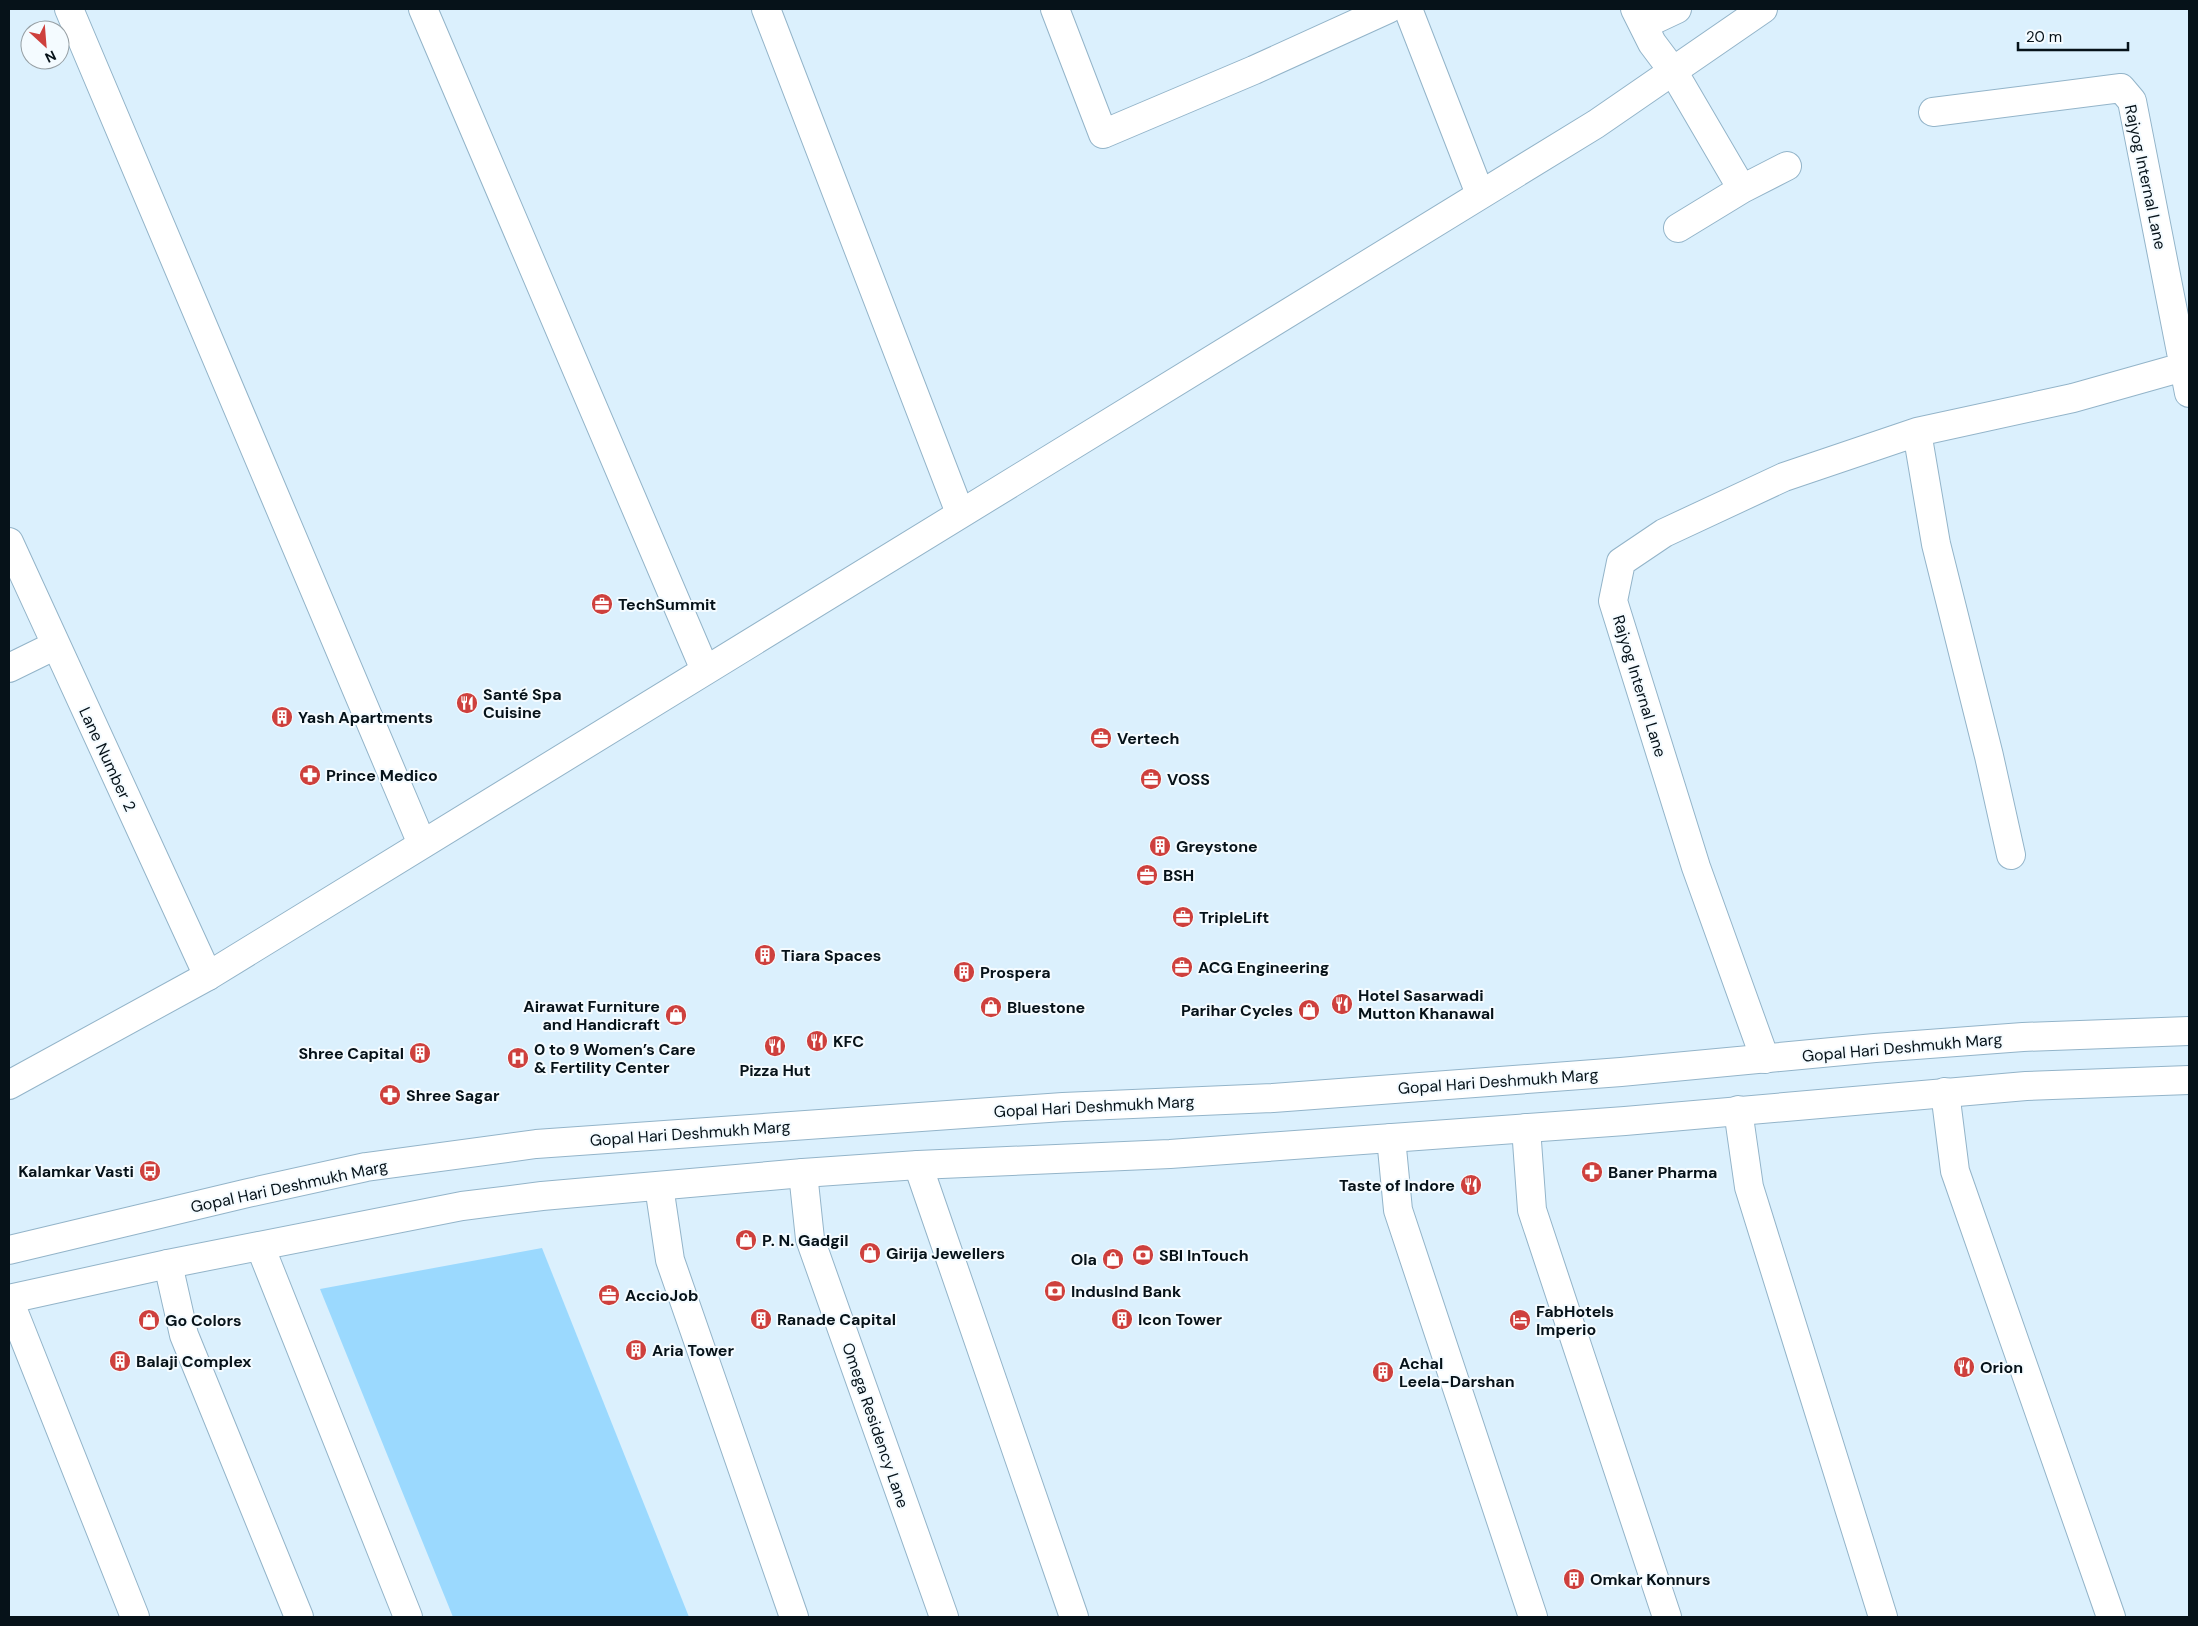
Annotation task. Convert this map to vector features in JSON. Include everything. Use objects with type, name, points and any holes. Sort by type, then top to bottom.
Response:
[{"type":"street","points":[[69,9],[422,844]]},
{"type":"street","points":[[423,9],[705,670]]},
{"type":"street","points":[[766,9],[960,512]]},
{"type":"street","points":[[1054,9],[1103,134],[1254,70],[1388,9]]},
{"type":"street","points":[[1408,9],[1480,194]]},
{"type":"street","points":[[1677,9],[1639,17],[1652,43],[1673,71],[1742,189]]},
{"type":"street","points":[[9,1085],[208,976],[960,512],[1596,124],[1763,9]]},
{"type":"street","name":"Rajyog Internal Lane","points":[[1933,112],[2121,88],[2132,101],[2189,393]]},
{"type":"street","points":[[1678,228],[1742,189],[1787,166]]},
{"type":"street","name":"Rajyog Internal Lane","points":[[1765,1059],[1696,867],[1613,601],[1621,562],[1664,533],[1784,478],[1917,432],[2073,398],[2183,367]]},
{"type":"street","points":[[1917,432],[1936,544],[1989,756],[2010,855]]},
{"type":"street","name":"Lane Number 2","points":[[9,542],[208,976]]},
{"type":"street","points":[[9,668],[56,645]]},
{"type":"street","name":"Gopal Hari Deshmukh Marg","points":[[9,1250],[366,1167],[536,1144],[1063,1107],[1273,1098],[1621,1072],[2023,1037],[2189,1031]]},
{"type":"street","points":[[135,1617],[9,1300],[168,1264],[462,1206],[542,1196],[918,1165],[1170,1154],[1526,1128],[2026,1086],[2189,1080]]},
{"type":"street","points":[[1945,1092],[1955,1172],[2112,1617]]},
{"type":"street","points":[[1738,1110],[1749,1187],[1883,1617]]},
{"type":"street","points":[[1526,1128],[1532,1210],[1667,1617]]},
{"type":"street","points":[[1391,1138],[1398,1210],[1533,1617]]},
{"type":"street","points":[[918,1165],[1074,1617]]},
{"type":"street","name":"Omega Residency Lane","points":[[803,1173],[810,1239],[944,1617]]},
{"type":"street","points":[[659,1186],[670,1260],[794,1617]]},
{"type":"street","points":[[260,1246],[408,1617]]},
{"type":"street","points":[[168,1264],[184,1335],[299,1617]]},
{"type":"shaded area","points":[[542,1248],[689,1617],[453,1617],[320,1289]]},
{"type":"place","name":"TechSummit","points":[[602,604]]},
{"type":"place","name":"Santé Spa Cuisine","points":[[467,703]]},
{"type":"place","name":"Yash Apartments","points":[[282,717]]},
{"type":"place","name":"Vertech","points":[[1101,738]]},
{"type":"place","name":"Prince Medico","points":[[310,775]]},
{"type":"place","name":"VOSS","points":[[1151,779]]},
{"type":"place","name":"Greystone","points":[[1160,846]]},
{"type":"place","name":"BSH","points":[[1147,875]]},
{"type":"place","name":"TripleLift","points":[[1183,917]]},
{"type":"place","name":"Tiara Spaces","points":[[765,955]]},
{"type":"place","name":"ACG Engineering","points":[[1182,967]]},
{"type":"place","name":"Prospera","points":[[964,972]]},
{"type":"place","name":"Hotel Sasarwadi Mutton Khanawal","points":[[1342,1004]]},
{"type":"place","name":"Bluestone","points":[[991,1007]]},
{"type":"place","name":"Parihar Cycles","points":[[1309,1010]]},
{"type":"place","name":"Airawat Furniture and Handicraft","points":[[676,1015]]},
{"type":"place","name":"KFC","points":[[817,1041]]},
{"type":"place","name":"Pizza Hut","points":[[775,1046]]},
{"type":"place","name":"Shree Capital","points":[[420,1053]]},
{"type":"place","name":"0 to 9 Women’s Care & Fertility Center","points":[[518,1058]]},
{"type":"place","name":"Shree Sagar","points":[[390,1095]]},
{"type":"place","name":"Kalamkar Vasti","points":[[150,1171]]},
{"type":"place","name":"Baner Pharma","points":[[1592,1172]]},
{"type":"place","name":"Taste of Indore","points":[[1471,1185]]},
{"type":"place","name":"P. N. Gadgil","points":[[746,1240]]},
{"type":"place","name":"Girija Jewellers","points":[[870,1253]]},
{"type":"place","name":"SBI InTouch","points":[[1143,1255]]},
{"type":"place","name":"Ola","points":[[1113,1259]]},
{"type":"place","name":"IndusInd Bank","points":[[1055,1291]]},
{"type":"place","name":"AccioJob","points":[[609,1295]]},
{"type":"place","name":"Ranade Capital","points":[[761,1319]]},
{"type":"place","name":"Icon Tower","points":[[1122,1319]]},
{"type":"place","name":"Go Colors","points":[[149,1320]]},
{"type":"place","name":"FabHotels Imperio","points":[[1520,1320]]},
{"type":"place","name":"Aria Tower","points":[[636,1350]]},
{"type":"place","name":"Balaji Complex","points":[[120,1361]]},
{"type":"place","name":"Orion","points":[[1964,1367]]},
{"type":"place","name":"Achal Leela-Darshan","points":[[1383,1372]]},
{"type":"place","name":"Omkar Konnurs","points":[[1574,1579]]}]
